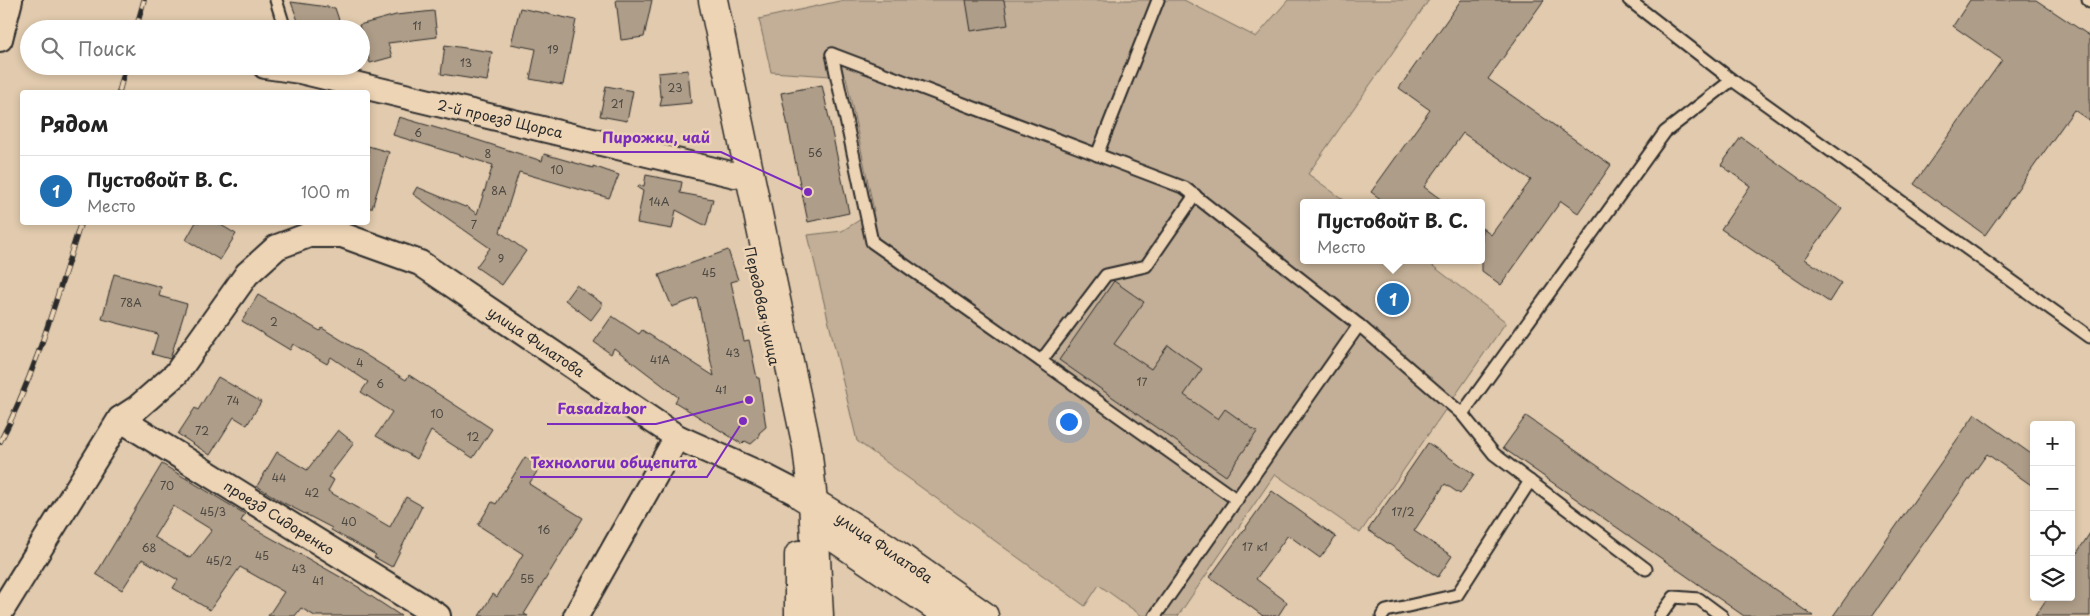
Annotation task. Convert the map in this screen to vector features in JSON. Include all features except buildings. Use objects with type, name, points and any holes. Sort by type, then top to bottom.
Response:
[{"type":"main road","name":"Передовая улица","points":[[699,0],[818,572],[819,616]]},
{"type":"main road","name":"Передовая улица","points":[[713,0],[807,448],[799,616]]},
{"type":"main road","points":[[805,508],[861,554],[950,616]]},
{"type":"main road","name":"улица Филатова","points":[[805,508],[887,548],[984,616]]},
{"type":"main road","points":[[818,572],[833,557],[843,554],[861,554]]},
{"type":"street","points":[[0,39],[10,0]]},
{"type":"street","name":"2-й проезд Щорса","points":[[324,75],[735,175]]},
{"type":"street","name":"улица Филатова","points":[[120,420],[137,408],[176,374],[247,274],[277,247],[309,235],[342,235],[420,263],[677,437],[762,474],[805,508]]},
{"type":"street","points":[[0,615],[120,420]]},
{"type":"street","name":"проезд Сидоренко","points":[[120,420],[438,616]]},
{"type":"street","points":[[576,616],[677,437]]},
{"type":"lane","points":[[276,0],[282,20]]},
{"type":"lane","points":[[1097,155],[1158,0]]},
{"type":"lane","points":[[1629,0],[1732,80],[2090,337]]},
{"type":"lane","points":[[1237,500],[872,242],[832,54],[1186,188],[1359,326],[1462,414],[1494,454],[1646,569]]},
{"type":"lane","points":[[1462,414],[1665,132],[1732,80]]},
{"type":"lane","points":[[1041,361],[1106,275],[1146,266],[1195,195]]},
{"type":"lane","points":[[1155,616],[1359,326]]},
{"type":"lane","points":[[1382,616],[1386,611],[1457,595],[1530,481]]},
{"type":"lane","points":[[1660,616],[1674,598],[1699,599],[1722,616]]},
{"type":"shaded area","points":[[844,0],[1184,0],[1256,37],[1288,0],[1429,0],[1308,174],[1342,199],[1300,199],[1300,264],[1430,264],[1506,322],[1360,533],[1275,474],[1178,616],[1142,616],[1099,585],[1085,606],[857,441],[808,235],[842,231],[874,211],[846,77],[771,72],[759,19]]},
{"type":"railway","points":[[138,20],[144,0]]},
{"type":"railway","points":[[120,90],[124,75]]},
{"type":"railway","points":[[0,442],[35,362],[80,225]]},
{"type":"place","name":"Пирожки, чай","points":[[808,192]]},
{"type":"place","name":"Пустовойт В. С.","points":[[1393,299]]},
{"type":"place","name":"Fasadzabor","points":[[749,400]]},
{"type":"place","name":"Технологии общепита","points":[[743,421]]}]
